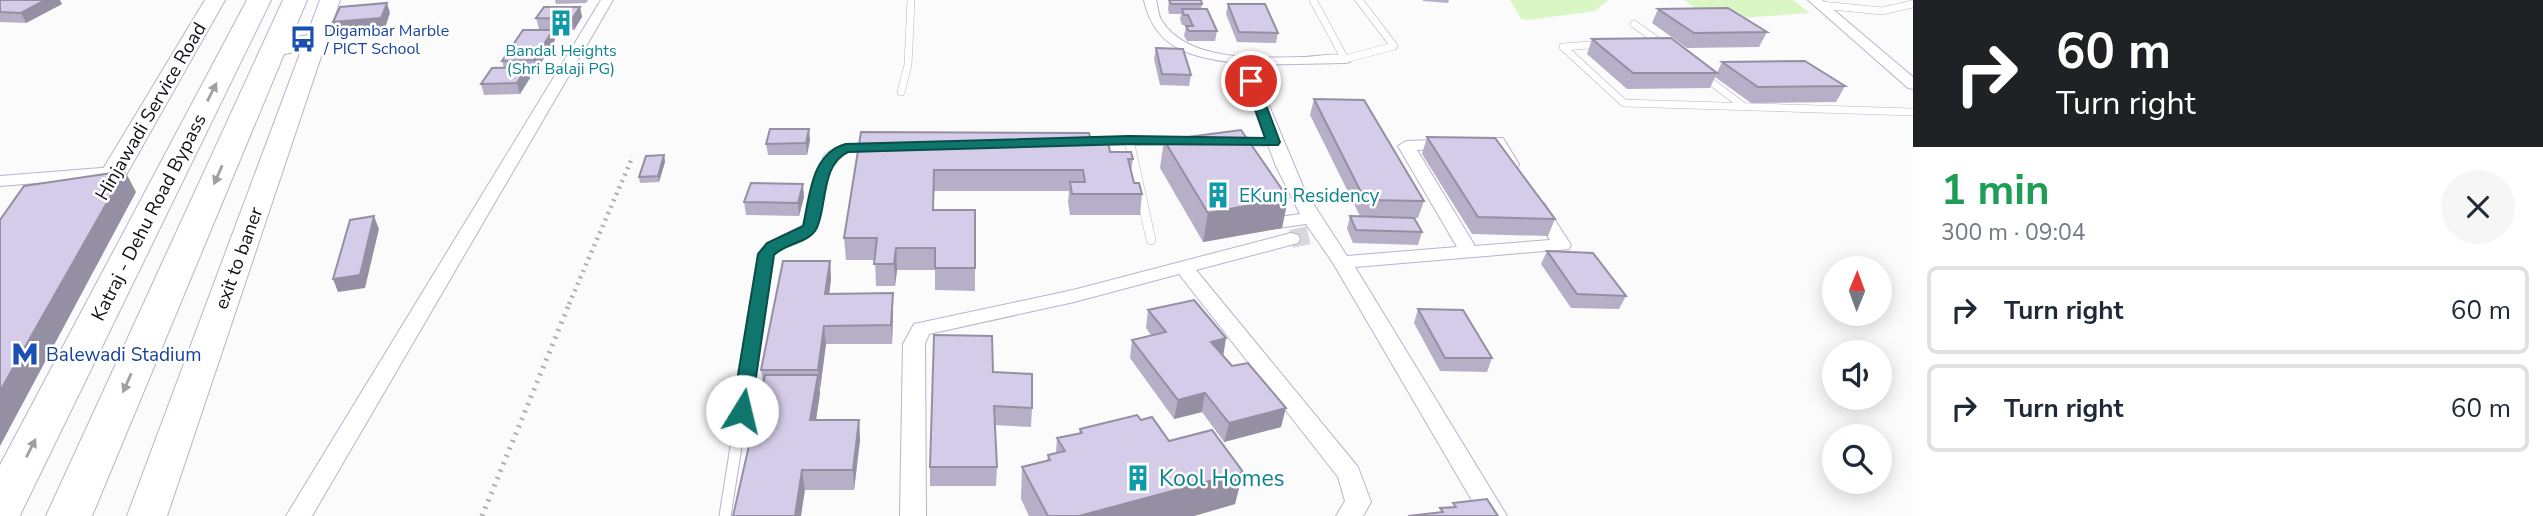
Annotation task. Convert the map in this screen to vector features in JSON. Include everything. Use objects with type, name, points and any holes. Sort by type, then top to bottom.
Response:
[{"type":"highway","name":"Katraj - Dehu Road Bypass","points":[[0,509],[259,0]]},
{"type":"highway","points":[[69,516],[295,0]]},
{"type":"highway","points":[[274,48],[315,42]]},
{"type":"main road","name":"Hinjawadi Service Road","points":[[81,230],[215,0]]},
{"type":"main road","name":"exit to baner","points":[[147,516],[330,0]]},
{"type":"street","points":[[299,516],[607,0]]},
{"type":"street","points":[[1150,0],[1156,22],[1175,42],[1211,55],[1282,63],[1345,59]]},
{"type":"street","points":[[1817,3],[1913,85]]},
{"type":"street","points":[[1243,60],[1273,142],[1318,233],[1342,262],[1494,516]]},
{"type":"street","points":[[1342,262],[1562,245],[1497,141],[1406,146],[1469,252]]},
{"type":"street","points":[[0,181],[114,172]]},
{"type":"street","points":[[1278,222],[1311,218]]},
{"type":"street","points":[[913,516],[914,344],[921,329],[1074,296],[1291,239]]},
{"type":"street","points":[[1184,268],[1349,474],[1358,502],[1349,516]]},
{"type":"lane","points":[[901,92],[908,65],[911,0]]},
{"type":"lane","points":[[1313,0],[1345,59],[1394,46],[1359,0]]},
{"type":"lane","points":[[1817,3],[1881,11],[1913,4]]},
{"type":"lane","points":[[1634,24],[1678,56]]},
{"type":"lane","points":[[1643,41],[1656,40]]},
{"type":"lane","points":[[1616,43],[1563,47],[1624,103],[1913,112]]},
{"type":"lane","points":[[1689,64],[1744,106]]},
{"type":"lane","points":[[1129,140],[1151,240]]},
{"type":"lane","points":[[1089,141],[1182,141]]},
{"type":"lane","points":[[1221,141],[1273,142]]},
{"type":"lane","points":[[725,516],[766,254],[773,247],[805,233],[810,227],[828,157],[846,148],[881,148]]},
{"type":"path","points":[[482,516],[542,365],[633,156]]},
{"type":"green space","points":[[1510,0],[1608,0],[1595,11],[1529,20],[1521,19]]},
{"type":"green space","points":[[1684,0],[1793,0],[1810,13],[1712,20]]},
{"type":"building","points":[[0,0],[45,0],[21,13],[0,12]]},
{"type":"building","points":[[1169,0],[1201,0],[1202,4],[1171,4]]},
{"type":"building","points":[[387,3],[381,18],[333,22],[340,7]]},
{"type":"building","points":[[1228,4],[1265,4],[1278,33],[1239,32]]},
{"type":"building","points":[[544,7],[580,7],[572,19],[536,18]]},
{"type":"building","points":[[1728,8],[1767,32],[1694,33],[1658,9]]},
{"type":"building","points":[[1182,9],[1207,9],[1217,31],[1189,31],[1186,26],[1193,26]]},
{"type":"building","points":[[523,30],[553,30],[534,60],[502,61]]},
{"type":"building","points":[[1671,38],[1717,73],[1633,73],[1592,39]]},
{"type":"building","points":[[1156,48],[1183,49],[1191,75],[1162,74]]},
{"type":"building","points":[[1805,61],[1845,86],[1758,87],[1722,62]]},
{"type":"building","points":[[527,67],[517,83],[481,84],[492,68]]},
{"type":"building","points":[[1314,99],[1364,100],[1424,201],[1365,200]]},
{"type":"building","points":[[770,129],[809,129],[806,143],[766,144]]},
{"type":"building","points":[[1241,130],[1288,198],[1208,213],[1164,140]]},
{"type":"building","points":[[861,132],[1089,133],[1090,137],[1107,137],[1110,152],[1131,152],[1133,159],[1128,159],[1134,183],[1139,183],[1142,194],[1072,194],[1070,182],[1085,182],[1083,170],[934,170],[933,210],[975,210],[975,268],[935,268],[935,248],[896,248],[894,264],[874,264],[877,238],[844,238]]},
{"type":"building","points":[[1427,137],[1495,138],[1555,219],[1478,217]]},
{"type":"building","points":[[664,155],[658,176],[639,177],[646,156]]},
{"type":"building","name":"Balewadi Stadium","points":[[125,171],[0,391],[0,220],[24,186]]},
{"type":"building","points":[[751,183],[803,184],[798,203],[744,202]]},
{"type":"building","points":[[374,216],[360,275],[333,279],[350,220]]},
{"type":"building","points":[[1350,216],[1414,218],[1422,232],[1356,230]]},
{"type":"building","points":[[1547,251],[1593,253],[1626,296],[1577,294]]},
{"type":"building","points":[[783,261],[830,261],[825,294],[893,293],[891,325],[824,326],[818,370],[761,370]]},
{"type":"building","points":[[1194,300],[1226,338],[1211,342],[1232,366],[1248,363],[1286,408],[1229,423],[1205,393],[1178,400],[1132,340],[1166,332],[1148,310]]},
{"type":"building","points":[[1418,309],[1463,310],[1492,358],[1445,358]]},
{"type":"building","points":[[934,335],[992,336],[993,372],[1032,374],[1032,408],[994,406],[997,467],[930,467]]},
{"type":"building","points":[[765,375],[818,375],[810,420],[859,420],[853,470],[802,470],[795,516],[733,516]]},
{"type":"building","points":[[1137,415],[1141,420],[1152,417],[1169,441],[1212,430],[1243,472],[1079,516],[1048,516],[1022,467],[1050,460],[1048,455],[1065,451],[1057,438],[1082,433],[1080,429]]},
{"type":"building","points":[[1487,499],[1498,516],[1408,516],[1443,512],[1440,508],[1456,507],[1453,503]]},
{"type":"tunnel","points":[[1291,239],[1318,233]]},
{"type":"place","name":"Bandal Heights (Shri Balaji PG)","points":[[561,23]]},
{"type":"place","name":"Digambar Marble / PICT School","points":[[303,39]]},
{"type":"place","name":"EKunj Residency","points":[[1218,195]]},
{"type":"place","name":"Balewadi Stadium","points":[[25,354]]},
{"type":"place","name":"Kool Homes","points":[[1138,478]]},
{"type":"route","points":[[742,411],[766,254],[773,247],[805,233],[810,227],[828,157],[846,148],[1129,140],[1273,142],[1251,81]]}]
